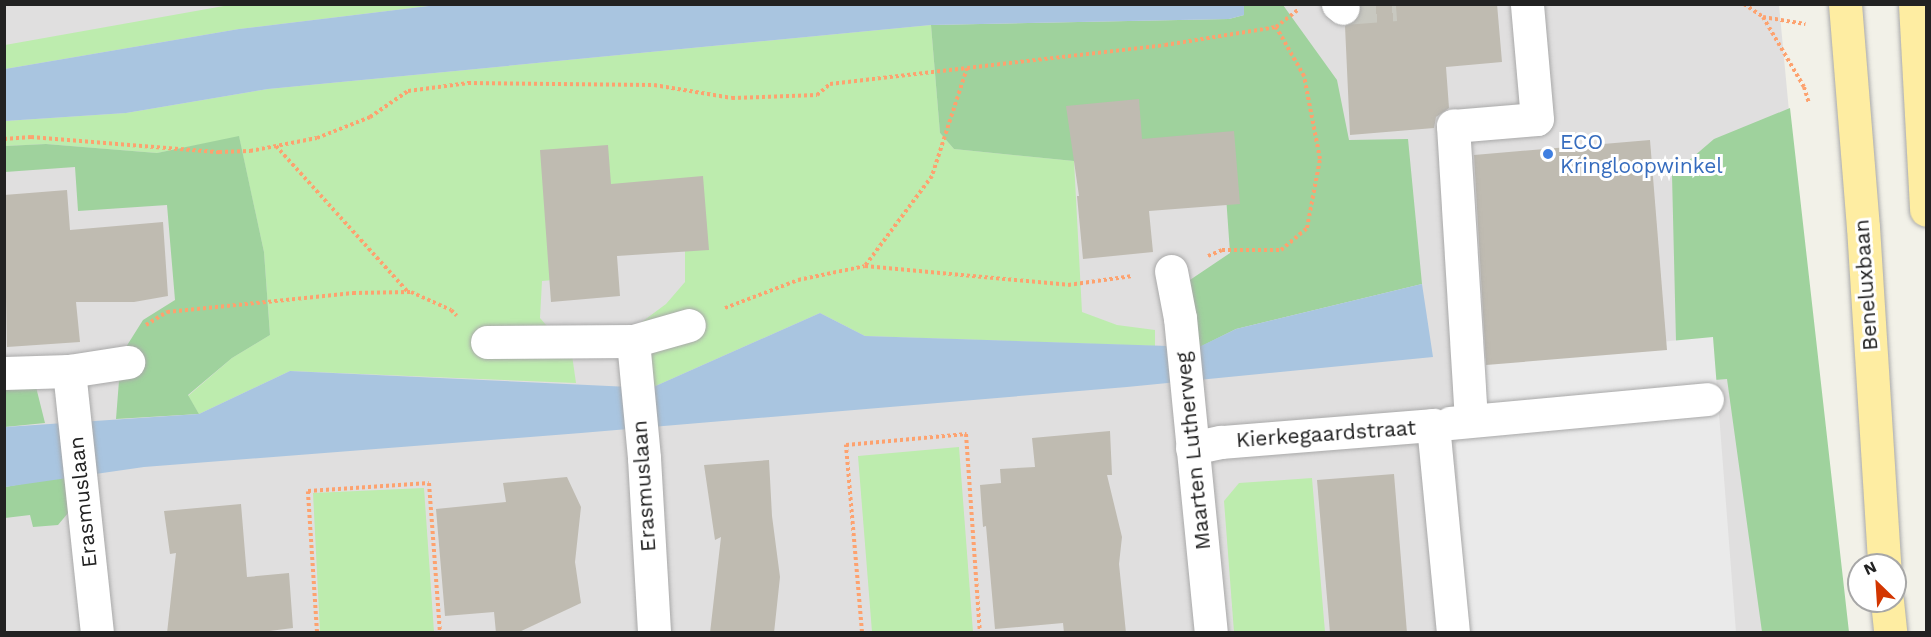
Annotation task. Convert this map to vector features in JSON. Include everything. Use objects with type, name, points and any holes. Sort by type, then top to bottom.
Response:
[{"type":"main road","name":"Beneluxbaan","points":[[1845,4],[1863,226],[1883,553]]},
{"type":"main road","points":[[1915,4],[1926,210]]},
{"type":"main road","points":[[1888,613],[1890,633]]},
{"type":"street","points":[[1471,420],[1453,126],[1537,119],[1527,4]]},
{"type":"street","name":"Maarten Lutherweg","points":[[1171,271],[1180,318],[1211,633]]},
{"type":"street","points":[[487,342],[633,340],[689,325]]},
{"type":"street","name":"Erasmuslaan","points":[[633,340],[634,373],[644,458],[654,633]]},
{"type":"street","points":[[4,373],[69,371],[128,362]]},
{"type":"street","name":"Erasmuslaan","points":[[69,371],[97,633]]},
{"type":"street","points":[[1433,425],[1707,399]]},
{"type":"street","name":"Kierkegaardstraat","points":[[1192,448],[1221,442],[1433,425],[1453,633]]},
{"type":"path","points":[[4,139],[31,137],[219,152],[250,151],[317,138],[370,117],[408,91],[468,83],[654,85],[743,98],[817,95],[830,84],[1165,45],[1276,27],[1305,4]]},
{"type":"path","points":[[689,325],[745,299],[798,280],[865,266],[1068,285],[1171,271],[1222,250],[1281,250],[1307,228],[1320,159],[1304,76],[1276,27]]},
{"type":"path","points":[[865,266],[932,176],[967,68]]},
{"type":"path","points":[[276,146],[409,293]]},
{"type":"path","points":[[128,362],[143,327],[167,312],[353,293],[409,293],[451,310],[487,342]]},
{"type":"path","points":[[862,633],[846,445],[966,434],[980,633]]},
{"type":"path","points":[[317,633],[309,491],[429,483],[440,633]]},
{"type":"shaded area","points":[[4,5],[1779,5],[1838,632],[5,632]]},
{"type":"shaded area","points":[[1713,337],[1736,632],[1467,632],[1456,443],[1482,419],[1467,360]]},
{"type":"green space","points":[[235,4],[437,5],[239,29],[5,69],[5,45]]},
{"type":"green space","points":[[1244,5],[1283,5],[1337,80],[1349,140],[1408,139],[1422,284],[1236,329],[1200,347],[1184,284],[1230,253],[1222,139],[1074,161],[954,149],[940,133],[931,25],[1229,19],[1244,15]]},
{"type":"green space","points":[[931,25],[940,133],[954,149],[1074,161],[1082,312],[1117,325],[1155,330],[1155,346],[865,336],[820,313],[651,388],[635,327],[666,304],[685,282],[685,235],[606,241],[608,275],[542,281],[540,318],[572,355],[576,383],[290,371],[199,414],[188,396],[232,358],[270,335],[264,252],[239,137],[157,153],[46,144],[5,146],[5,121],[126,113],[268,89]]},
{"type":"green space","points":[[1790,108],[1849,632],[1762,632],[1727,379],[1677,383],[1672,175],[1714,139]]},
{"type":"green space","points":[[239,136],[264,252],[270,335],[232,358],[188,395],[199,414],[116,419],[121,355],[143,320],[175,300],[167,205],[78,211],[75,167],[5,172],[5,146],[46,144],[157,153]]},
{"type":"green space","points":[[5,379],[34,379],[45,423],[5,427]]},
{"type":"green space","points":[[959,447],[973,632],[872,632],[858,456]]},
{"type":"green space","points":[[70,475],[73,507],[58,525],[33,527],[30,515],[5,518],[5,487]]},
{"type":"green space","points":[[1312,478],[1325,632],[1234,632],[1224,501],[1239,483]]},
{"type":"green space","points":[[424,488],[434,632],[320,632],[313,493]]},
{"type":"water","points":[[1244,4],[1244,15],[1229,19],[931,25],[268,89],[126,113],[5,121],[5,69],[239,29],[437,5]]},
{"type":"water","points":[[1422,284],[1433,357],[1127,387],[144,467],[5,487],[5,427],[199,414],[290,371],[651,388],[820,313],[865,336],[1199,347],[1236,329]]},
{"type":"building","points":[[1361,4],[1497,4],[1502,62],[1446,67],[1449,108],[1436,117],[1434,128],[1350,135],[1345,26],[1358,19]]},
{"type":"building","points":[[1139,99],[1142,139],[1234,131],[1240,204],[1149,211],[1153,252],[1083,259],[1077,196],[1079,196],[1066,106]]},
{"type":"building","points":[[1650,140],[1667,350],[1486,365],[1474,155]]},
{"type":"building","points":[[608,145],[611,184],[703,176],[709,250],[617,256],[620,296],[551,302],[540,150]]},
{"type":"building","points":[[67,190],[70,230],[163,222],[168,296],[134,302],[76,302],[80,342],[7,347],[4,195]]},
{"type":"building","points":[[1110,431],[1112,475],[1107,475],[1122,537],[1119,564],[1126,633],[1064,633],[1063,623],[995,629],[980,485],[1001,483],[1000,469],[1035,467],[1032,438]]},
{"type":"building","points":[[769,460],[772,516],[780,577],[774,633],[710,633],[721,537],[715,540],[704,465]]},
{"type":"building","points":[[1394,474],[1407,633],[1330,633],[1317,480]]},
{"type":"building","points":[[567,477],[581,507],[575,562],[581,603],[517,633],[496,633],[494,612],[445,616],[436,509],[506,502],[503,483]]},
{"type":"building","points":[[241,504],[247,577],[289,573],[293,628],[253,633],[167,633],[176,553],[170,554],[164,511]]},
{"type":"tunnel","points":[[1343,8],[1396,4]]},
{"type":"place","name":"ECO Kringloopwinkel","points":[[1548,154]]}]
